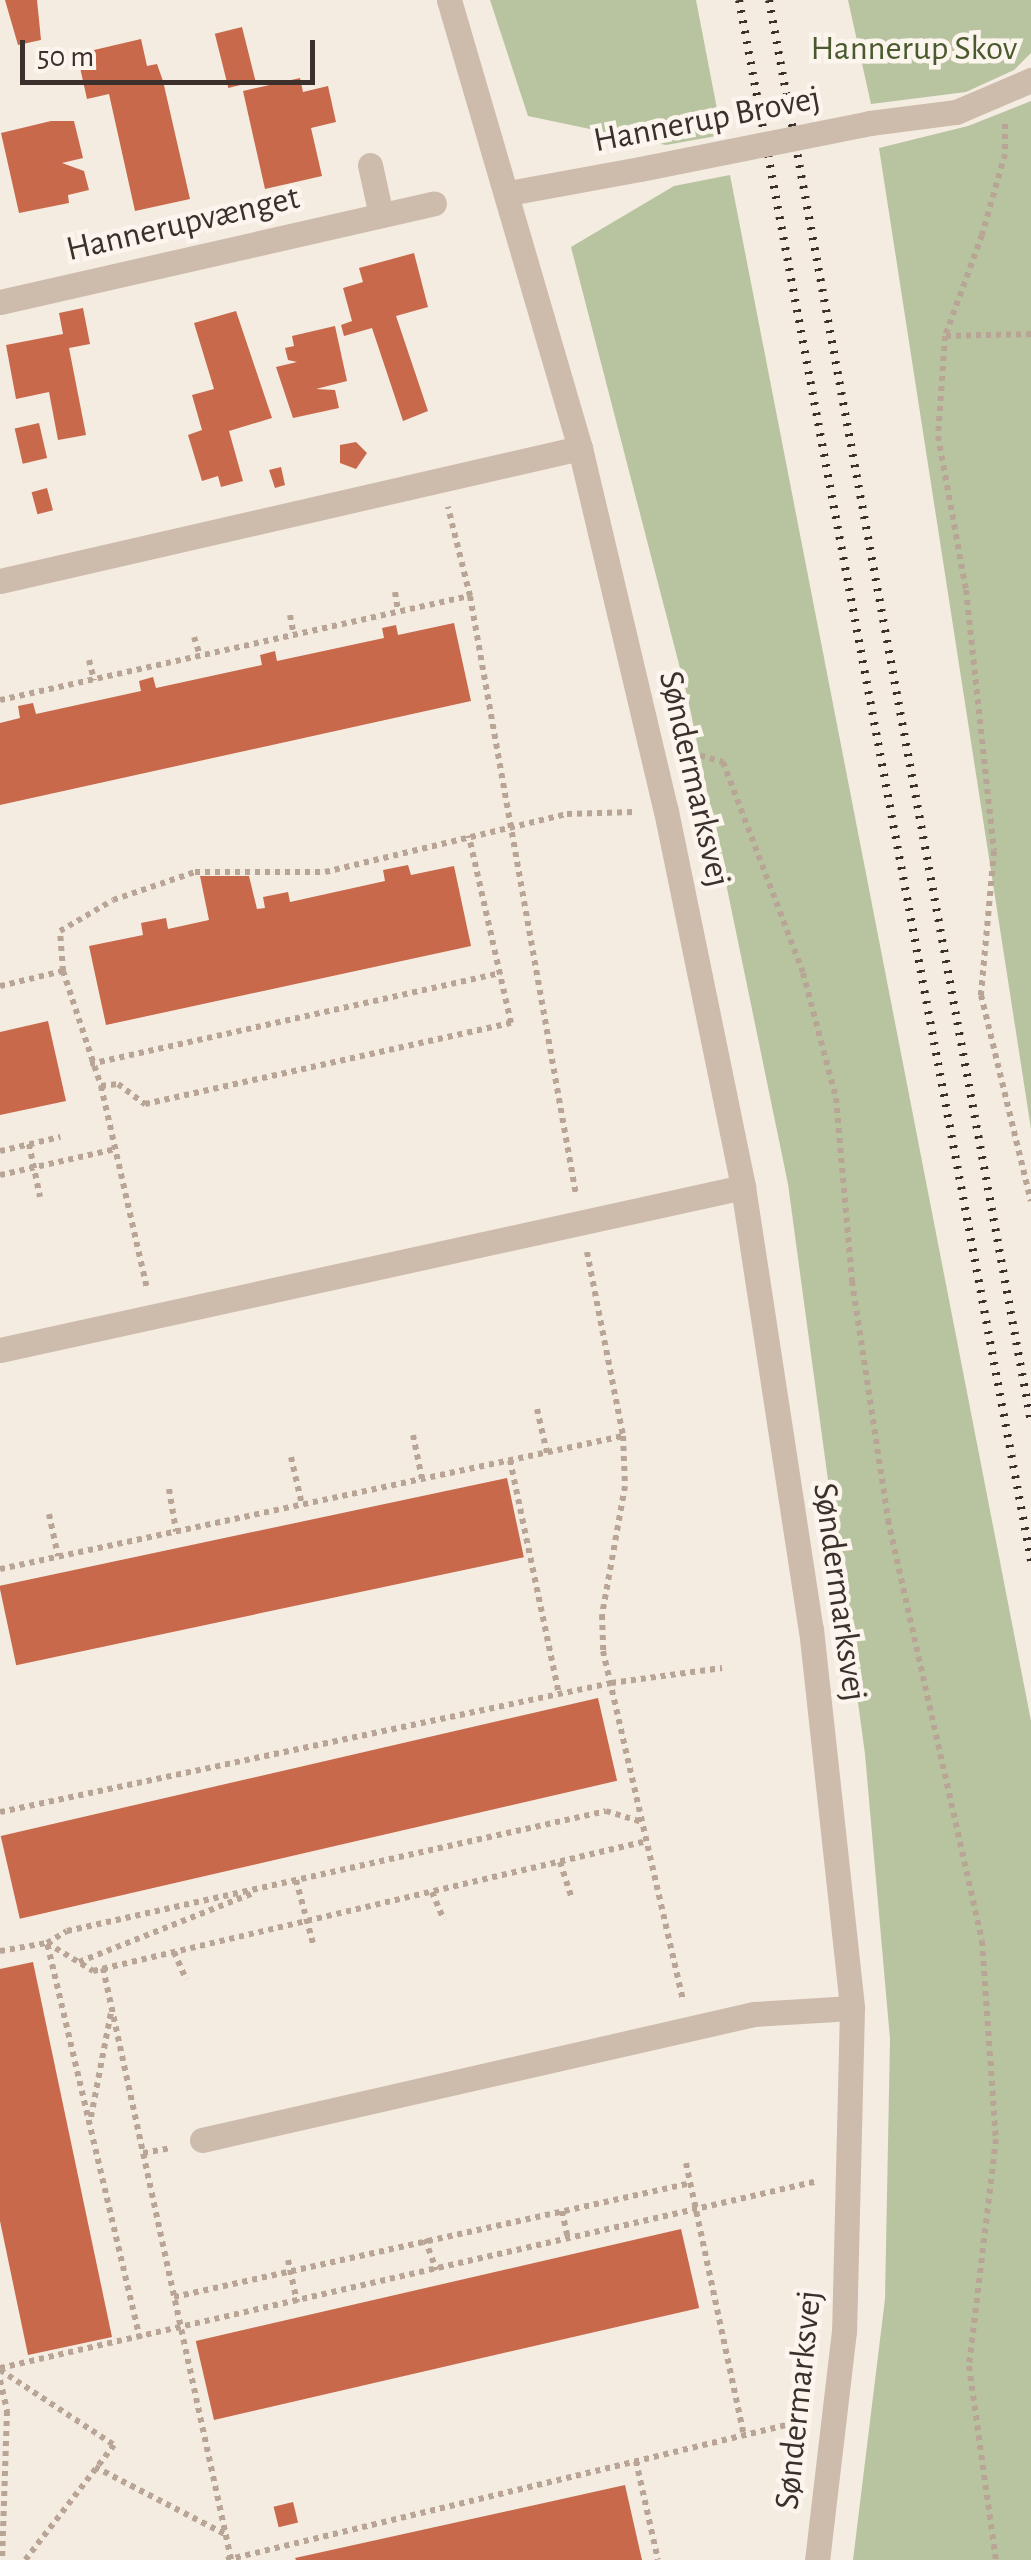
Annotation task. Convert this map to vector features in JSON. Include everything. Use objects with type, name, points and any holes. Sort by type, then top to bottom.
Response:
[{"type":"street","name":"Søndermarksvej","points":[[450,0],[580,448],[651,741],[743,1187],[811,1629],[852,2008],[852,2173],[834,2413],[818,2560]]},
{"type":"street","name":"Hannerup Brovej","points":[[509,193],[870,123],[956,112],[1031,80]]},
{"type":"street","points":[[370,165],[381,215]]},
{"type":"street","name":"Hannerupvænget","points":[[0,302],[434,203]]},
{"type":"street","points":[[0,581],[580,448]]},
{"type":"street","points":[[0,1350],[743,1187]]},
{"type":"street","points":[[202,2140],[754,2014],[852,2008]]},
{"type":"path","points":[[1005,93],[1005,154],[945,336],[938,436],[966,590],[994,851],[980,995],[1031,1201]]},
{"type":"path","points":[[945,336],[1031,334]]},
{"type":"path","points":[[442,482],[470,596],[623,1436],[625,1486],[602,1615],[610,1683],[690,2029]]},
{"type":"path","points":[[395,592],[398,612]]},
{"type":"path","points":[[0,700],[470,596]]},
{"type":"path","points":[[290,616],[294,636]]},
{"type":"path","points":[[194,637],[200,656]]},
{"type":"path","points":[[89,660],[94,680]]},
{"type":"path","points":[[651,741],[723,762],[803,972],[836,1098],[852,1281],[888,1520],[982,1942],[996,2139],[969,2366],[996,2560]]},
{"type":"path","points":[[154,1316],[100,1086],[63,971],[60,932],[113,900],[196,872],[325,872],[567,814],[666,811]]},
{"type":"path","points":[[100,1086],[118,1084],[145,1104],[511,1023],[469,836]]},
{"type":"path","points":[[0,986],[63,971]]},
{"type":"path","points":[[90,1064],[501,973]]},
{"type":"path","points":[[431,1041],[433,1052]]},
{"type":"path","points":[[304,1069],[307,1082]]},
{"type":"path","points":[[186,1095],[188,1108]]},
{"type":"path","points":[[0,1150],[60,1137]]},
{"type":"path","points":[[29,1144],[40,1197]]},
{"type":"path","points":[[0,1175],[114,1149]]},
{"type":"path","points":[[537,1408],[547,1452]]},
{"type":"path","points":[[413,1435],[422,1479]]},
{"type":"path","points":[[0,1569],[623,1436]]},
{"type":"path","points":[[291,1457],[302,1504]]},
{"type":"path","points":[[510,1460],[559,1694]]},
{"type":"path","points":[[169,1489],[176,1531]]},
{"type":"path","points":[[49,1514],[58,1556]]},
{"type":"path","points":[[0,1812],[610,1683],[722,1668]]},
{"type":"path","points":[[0,1951],[47,1943],[67,1930],[606,1811],[642,1822]]},
{"type":"path","points":[[47,1943],[79,1962],[103,1968],[647,1841]]},
{"type":"path","points":[[560,1862],[572,1899]]},
{"type":"path","points":[[296,1880],[314,1948]]},
{"type":"path","points":[[79,1962],[276,1884]]},
{"type":"path","points":[[432,1892],[444,1920]]},
{"type":"path","points":[[47,1943],[140,2338]]},
{"type":"path","points":[[174,1952],[186,1979]]},
{"type":"path","points":[[103,1968],[229,2560],[834,2413]]},
{"type":"path","points":[[90,2124],[112,2007]]},
{"type":"path","points":[[686,2163],[744,2435]]},
{"type":"path","points":[[0,2369],[852,2173]]},
{"type":"path","points":[[174,2297],[691,2184]]},
{"type":"path","points":[[561,2210],[568,2239]]},
{"type":"path","points":[[426,2242],[436,2270]]},
{"type":"path","points":[[288,2260],[297,2302]]},
{"type":"path","points":[[0,2369],[114,2446],[25,2560]]},
{"type":"path","points":[[0,2380],[7,2411],[2,2560]]},
{"type":"path","points":[[636,2461],[658,2560]]},
{"type":"path","points":[[95,2468],[226,2534]]},
{"type":"green space","points":[[490,0],[696,0],[722,135],[666,145],[528,116]]},
{"type":"green space","name":"Hannerup Skov","points":[[848,0],[1031,0],[1031,53],[1014,70],[966,92],[871,104]]},
{"type":"green space","name":"Hannerup Skov","points":[[1031,101],[1031,1129],[879,148],[968,126]]},
{"type":"green space","points":[[730,175],[1031,1721],[1031,2560],[853,2560],[885,2299],[890,2039],[865,1754],[788,1184],[688,699],[571,247],[674,186]]},
{"type":"building","points":[[5,0],[37,0],[41,40],[18,45]]},
{"type":"building","points":[[242,27],[256,81],[228,88],[215,34]]},
{"type":"building","points":[[141,39],[147,66],[157,64],[163,81],[190,199],[135,211],[109,94],[87,99],[77,54]]},
{"type":"building","points":[[300,78],[303,92],[328,86],[336,122],[311,128],[322,176],[265,189],[243,91]]},
{"type":"building","points":[[51,121],[74,121],[83,158],[62,163],[84,171],[89,190],[68,195],[69,203],[19,213],[1,133]]},
{"type":"building","points":[[414,253],[428,307],[396,316],[428,411],[403,421],[372,328],[344,336],[341,325],[352,321],[343,288],[363,282],[359,268]]},
{"type":"building","points":[[83,308],[90,344],[69,348],[86,435],[58,440],[49,392],[16,399],[6,345],[63,334],[59,313]]},
{"type":"building","points":[[236,311],[272,418],[229,431],[243,481],[221,487],[218,476],[202,481],[188,435],[202,430],[192,395],[214,389],[194,323]]},
{"type":"building","points":[[335,326],[347,381],[316,389],[335,390],[339,408],[293,418],[276,367],[297,362],[288,360],[285,348],[294,346],[292,336]]},
{"type":"building","points":[[39,423],[47,458],[23,464],[15,429]]},
{"type":"building","points":[[356,442],[367,453],[356,469],[340,463],[340,445]]},
{"type":"building","points":[[281,467],[285,485],[275,488],[269,470]]},
{"type":"building","points":[[47,488],[53,510],[37,514],[32,492]]},
{"type":"building","points":[[454,623],[471,701],[0,805],[0,723],[20,718],[18,706],[33,703],[36,714],[141,691],[139,681],[153,677],[156,688],[262,665],[260,655],[275,651],[277,661],[384,638],[382,628],[396,625],[398,635]]},
{"type":"building","points":[[408,865],[411,875],[454,866],[471,946],[106,1025],[89,946],[143,935],[141,923],[166,918],[168,929],[209,920],[200,876],[249,876],[257,909],[265,908],[263,897],[288,892],[290,902],[385,881],[383,870]]},
{"type":"building","points":[[48,1021],[66,1101],[0,1115],[0,1032]]},
{"type":"building","points":[[507,1478],[524,1557],[16,1665],[0,1586]]},
{"type":"building","points":[[598,1698],[617,1781],[20,1919],[1,1836]]},
{"type":"building","points":[[33,1962],[112,2337],[28,2355],[0,2221],[0,1969]]},
{"type":"building","points":[[681,2229],[699,2308],[214,2420],[196,2341]]},
{"type":"building","points":[[625,2485],[642,2560],[295,2558]]},
{"type":"building","points":[[293,2502],[298,2522],[279,2527],[274,2507]]},
{"type":"railway","points":[[739,0],[1031,1561]]},
{"type":"railway","points":[[769,0],[1031,1422]]}]
